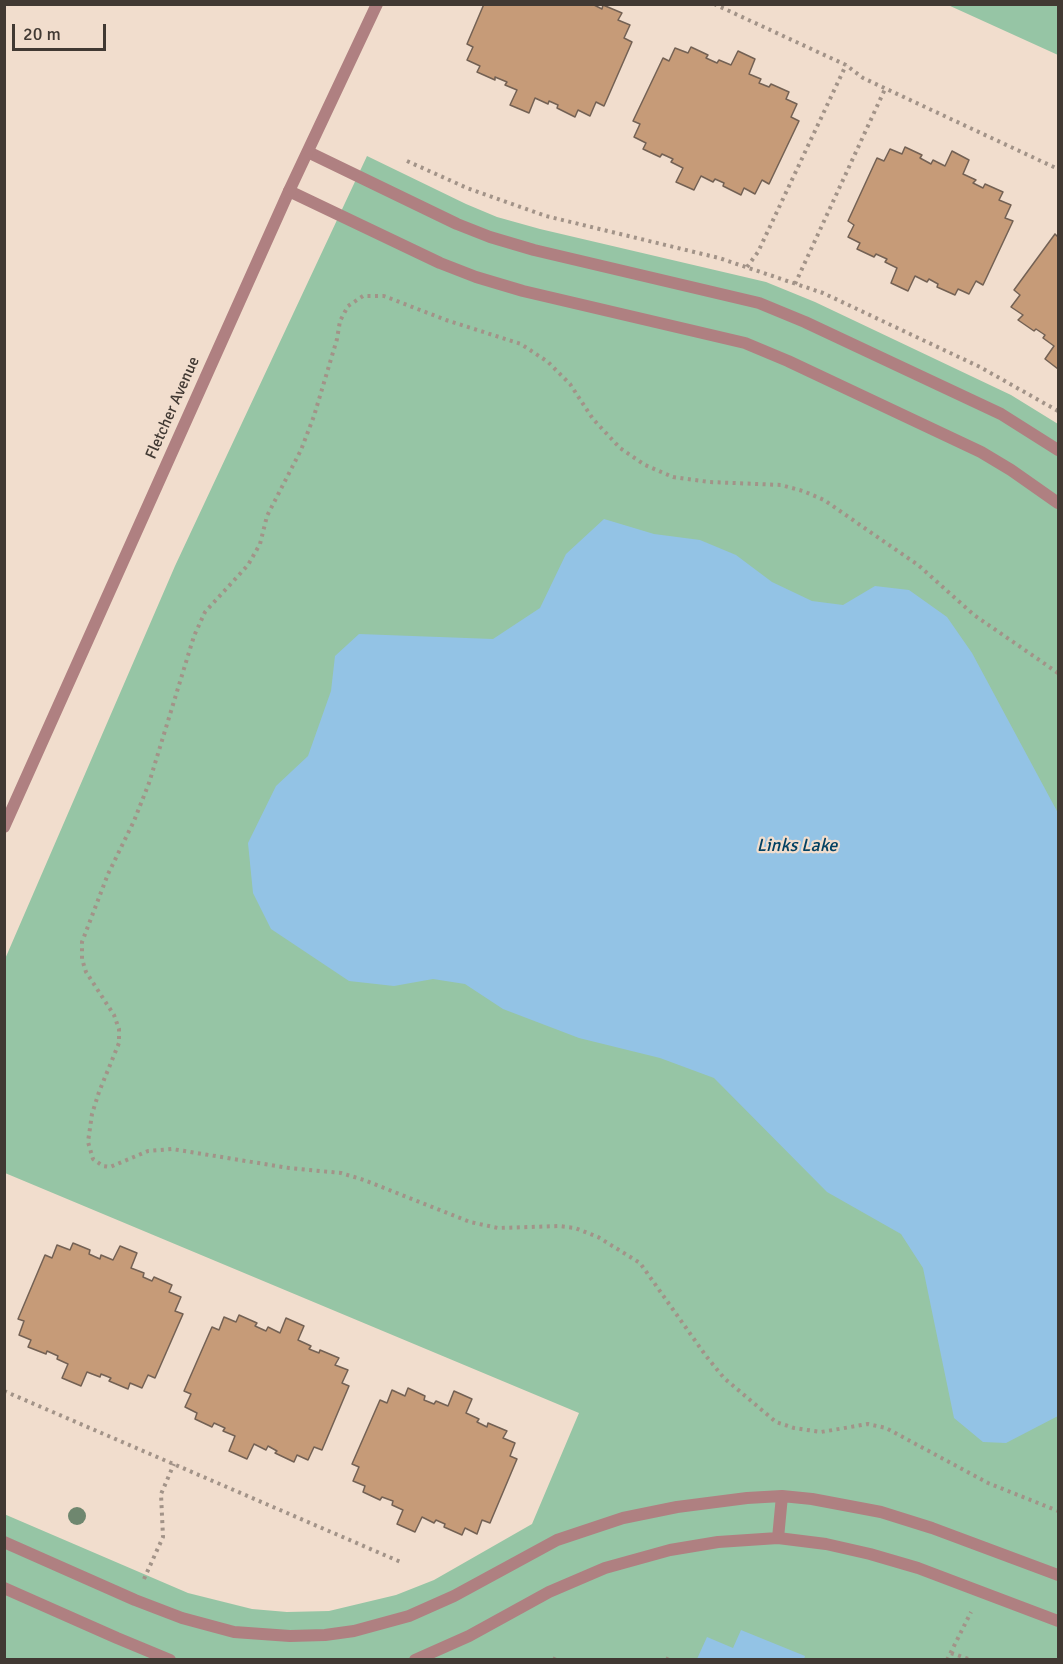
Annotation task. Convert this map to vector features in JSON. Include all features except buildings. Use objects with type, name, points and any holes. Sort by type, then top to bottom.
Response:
[{"type":"street","name":"Fletcher Avenue","points":[[4,827],[289,191],[378,4]]},
{"type":"street","points":[[308,152],[457,224],[490,237],[534,250],[759,303],[806,322],[1000,414],[1059,450]]},
{"type":"street","points":[[289,191],[476,278],[745,343],[981,452],[1059,503]]},
{"type":"street","points":[[778,1538],[782,1496]]},
{"type":"street","points":[[4,1542],[135,1600],[182,1618],[234,1632],[290,1636],[325,1635],[409,1616],[454,1596],[557,1540],[623,1518],[716,1501],[782,1496],[846,1504],[932,1527],[1059,1575]]},
{"type":"street","points":[[415,1659],[469,1636],[549,1592],[605,1568],[670,1550],[778,1538],[826,1544],[918,1568],[1059,1621]]},
{"type":"street","points":[[4,1588],[117,1638],[171,1659]]},
{"type":"path","points":[[714,4],[846,65],[863,78],[885,89],[1059,170]]},
{"type":"path","points":[[747,267],[758,252],[846,65]]},
{"type":"path","points":[[795,284],[885,89]]},
{"type":"path","points":[[407,161],[467,188],[546,216],[719,258],[823,293],[980,367],[1059,411]]},
{"type":"path","points":[[1059,673],[974,615],[918,565],[824,500],[782,485],[709,482],[673,477],[645,465],[620,448],[593,419],[570,384],[548,362],[521,344],[446,320],[384,296],[363,296],[348,306],[340,321],[337,339],[314,416],[301,450],[267,516],[260,544],[248,565],[205,612],[194,636],[149,783],[134,821],[108,874],[82,942],[82,958],[86,972],[114,1015],[119,1029],[119,1043],[92,1114],[88,1142],[93,1160],[103,1166],[110,1167],[148,1151],[172,1149],[289,1168],[342,1173],[470,1222],[498,1228],[559,1226],[575,1228],[598,1237],[640,1263],[718,1370],[776,1422],[794,1428],[820,1432],[868,1424],[886,1428],[988,1483],[1059,1511]]},
{"type":"path","points":[[4,1391],[403,1563]]},
{"type":"path","points":[[135,1600],[163,1537],[160,1494],[174,1464]]},
{"type":"path","points":[[947,1659],[971,1612]]},
{"type":"path","points":[[951,1653],[971,1659]]},
{"type":"path","points":[[554,1659],[557,1654]]},
{"type":"green space","points":[[948,5],[1058,5],[1058,55]]},
{"type":"green space","points":[[367,156],[497,217],[766,282],[815,302],[1011,395],[1058,424],[1058,1659],[5,1659],[4,1514],[188,1593],[252,1609],[287,1612],[329,1611],[396,1595],[434,1580],[532,1524],[579,1413],[5,1173],[5,959],[175,566]]},
{"type":"water","name":"Links Lake","points":[[604,519],[654,534],[700,540],[736,555],[772,582],[812,601],[843,605],[875,586],[909,590],[947,617],[972,653],[1058,813],[1058,1416],[1006,1443],[983,1442],[954,1418],[923,1268],[901,1234],[827,1192],[714,1078],[660,1058],[579,1038],[503,1009],[465,984],[433,979],[394,986],[349,981],[271,929],[253,893],[248,843],[276,786],[308,756],[331,691],[335,656],[359,634],[493,639],[540,608],[566,554]]},
{"type":"water","points":[[741,1630],[805,1656],[804,1659],[697,1659],[707,1637],[733,1648]]}]
